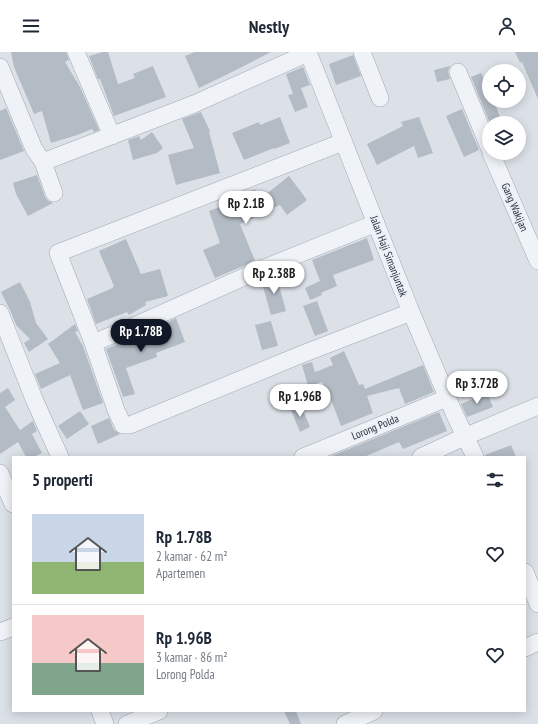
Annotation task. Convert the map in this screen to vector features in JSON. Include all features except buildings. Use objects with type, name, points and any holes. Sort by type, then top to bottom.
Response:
[{"type":"street","points":[[76,52],[112,136]]},
{"type":"street","points":[[44,162],[194,104],[308,52]]},
{"type":"street","name":"Jalan Haji Simanjuntak","points":[[308,52],[411,312],[464,437],[474,456]]},
{"type":"street","points":[[362,52],[380,98]]},
{"type":"street","points":[[0,67],[34,149],[44,162],[54,193]]},
{"type":"street","points":[[458,72],[482,130]]},
{"type":"street","points":[[343,142],[58,253],[116,410],[123,425],[130,425],[300,355],[411,312]]},
{"type":"street","name":"Gang Wakijan","points":[[495,160],[538,261]]},
{"type":"street","points":[[92,343],[262,269],[376,223]]},
{"type":"street","points":[[0,313],[34,399],[60,456]]},
{"type":"street","name":"Lorong Polda","points":[[305,456],[447,398]]},
{"type":"street","points":[[423,456],[464,437],[537,409]]},
{"type":"street","points":[[0,473],[8,494]]},
{"type":"street","points":[[526,574],[538,604]]},
{"type":"street","points":[[0,632],[12,627]]},
{"type":"street","points":[[526,648],[538,642]]},
{"type":"street","points":[[100,712],[105,724]]},
{"type":"street","points":[[127,724],[157,712]]},
{"type":"street","points":[[345,724],[372,712]]}]
